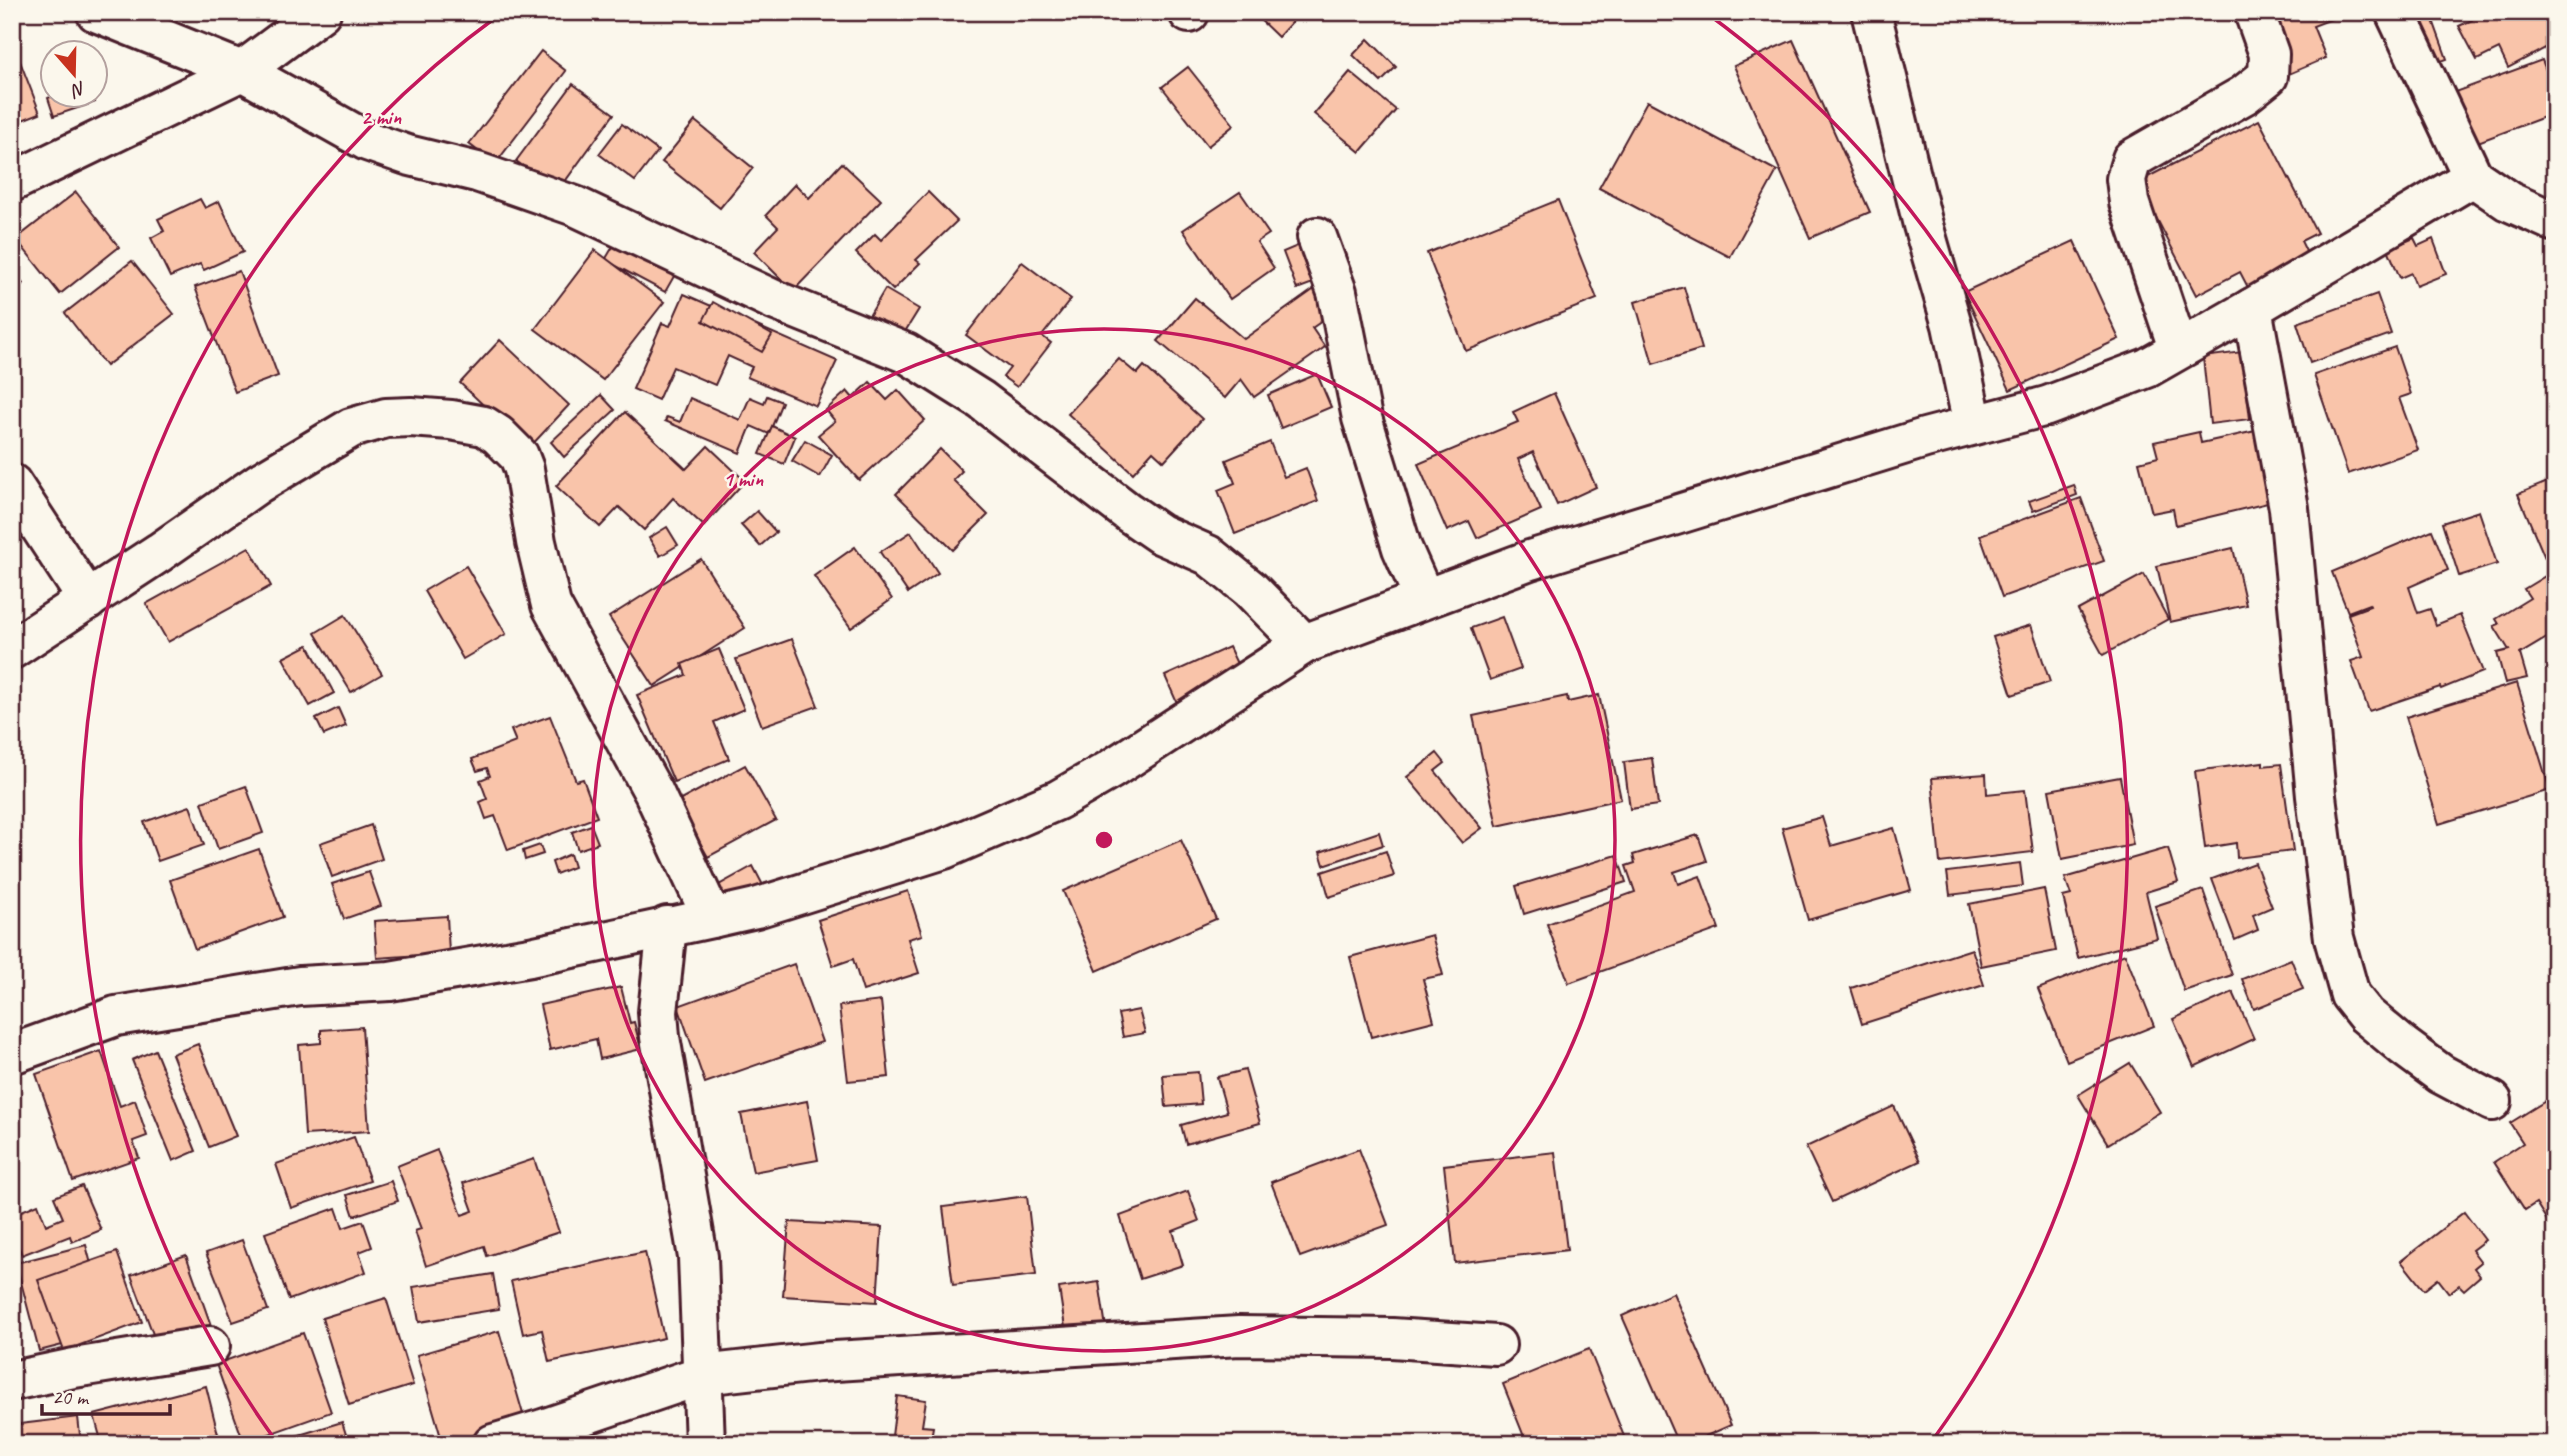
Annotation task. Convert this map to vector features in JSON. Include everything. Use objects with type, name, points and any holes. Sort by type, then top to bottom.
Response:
[{"type":"street","points":[[96,12],[242,71],[367,141],[407,155],[477,172],[575,206],[774,300],[906,353],[981,400],[1160,534],[1208,555],[1250,589],[1304,644]]},
{"type":"street","points":[[12,182],[242,71],[321,12]]},
{"type":"street","points":[[1871,12],[1923,225],[1952,325],[1973,425]]},
{"type":"street","points":[[2178,348],[2129,202],[2126,179],[2132,159],[2244,94],[2268,76],[2269,54],[2254,12]]},
{"type":"street","points":[[2395,12],[2473,177],[2508,201],[2555,222]]},
{"type":"street","points":[[12,1054],[116,1016],[300,986],[390,981],[530,957],[712,918],[756,908],[944,849],[1059,800],[1304,644],[1530,560],[1973,425],[2047,406],[2147,368],[2473,177]]},
{"type":"street","points":[[1317,237],[1337,292],[1362,418],[1402,548],[1424,598]]},
{"type":"street","points":[[2252,308],[2289,508],[2316,796],[2334,937],[2350,995],[2366,1015],[2412,1053],[2441,1074],[2492,1101]]},
{"type":"street","points":[[12,649],[259,483],[351,428],[386,418],[411,417],[484,426],[498,435],[519,456],[551,605],[654,793],[712,918]]},
{"type":"street","points":[[12,484],[88,600]]},
{"type":"street","points":[[667,926],[659,1024],[698,1257],[705,1444]]},
{"type":"street","points":[[493,1444],[702,1375],[819,1362],[1239,1336],[1392,1338],[1496,1345]]},
{"type":"street","points":[[12,1381],[210,1346]]},
{"type":"building","points":[[1252,12],[1301,12],[1278,37]]},
{"type":"building","points":[[2266,12],[2350,12],[2313,26],[2326,58],[2277,79]]},
{"type":"building","points":[[2420,12],[2430,12],[2447,59],[2411,72],[2393,22]]},
{"type":"building","points":[[2468,12],[2542,12],[2555,36],[2555,43],[2508,68],[2499,49],[2477,60],[2459,26],[2472,20]]},
{"type":"building","points":[[1368,39],[1396,67],[1381,82],[1353,55]]},
{"type":"building","points":[[1793,40],[1870,212],[1810,238],[1734,66]]},
{"type":"building","points":[[16,51],[40,113],[12,124],[12,52]]},
{"type":"building","points":[[541,51],[566,71],[495,164],[469,144]]},
{"type":"building","points":[[2542,60],[2555,94],[2555,113],[2470,145],[2452,93]]},
{"type":"building","points":[[1188,67],[1234,125],[1208,146],[1162,87]]},
{"type":"building","points":[[1350,72],[1396,110],[1360,152],[1314,114]]},
{"type":"building","points":[[573,84],[614,114],[558,191],[516,161]]},
{"type":"building","points":[[1647,101],[1777,171],[1730,257],[1599,188]]},
{"type":"building","points":[[51,108],[77,108],[54,116]]},
{"type":"building","points":[[2259,120],[2317,233],[2301,241],[2315,270],[2254,299],[2240,272],[2196,295],[2138,182]]},
{"type":"building","points":[[695,121],[753,168],[720,208],[662,162]]},
{"type":"building","points":[[622,124],[658,151],[635,181],[599,154]]},
{"type":"building","points":[[842,163],[881,200],[793,291],[754,252],[778,227],[766,215],[795,184],[809,198]]},
{"type":"building","points":[[76,192],[119,247],[60,294],[16,239]]},
{"type":"building","points":[[928,192],[957,221],[916,260],[920,263],[893,290],[856,253],[875,234],[881,240]]},
{"type":"building","points":[[1240,192],[1269,234],[1257,242],[1274,268],[1230,299],[1183,230]]},
{"type":"building","points":[[200,199],[205,208],[219,201],[243,252],[204,270],[200,264],[170,277],[151,238],[164,231],[158,219]]},
{"type":"building","points":[[1558,200],[1597,299],[1466,351],[1427,253]]},
{"type":"building","points":[[618,238],[677,271],[665,292],[605,260]]},
{"type":"building","points":[[2414,238],[2418,246],[2433,239],[2446,274],[2416,286],[2411,273],[2400,278],[2388,249]]},
{"type":"building","points":[[1309,241],[1324,279],[1297,289],[1283,252]]},
{"type":"building","points":[[2074,241],[2119,339],[2010,390],[1964,292]]},
{"type":"building","points":[[595,250],[664,302],[603,380],[535,329]]},
{"type":"building","points":[[132,261],[174,314],[106,366],[65,313]]},
{"type":"building","points":[[1022,262],[1071,299],[1042,336],[1051,343],[1017,387],[1003,377],[1010,368],[966,335]]},
{"type":"building","points":[[12,269],[23,284],[12,291]]},
{"type":"building","points":[[239,271],[278,376],[235,392],[195,287]]},
{"type":"building","points":[[1320,285],[1338,310],[1312,328],[1325,347],[1254,397],[1241,379],[1225,398],[1158,341],[1195,298],[1244,339]]},
{"type":"building","points":[[1684,287],[1702,349],[1653,364],[1635,302]]},
{"type":"building","points":[[885,289],[919,309],[898,343],[865,323]]},
{"type":"building","points":[[684,294],[837,361],[816,406],[747,377],[752,367],[728,356],[715,385],[673,367],[658,400],[633,389],[662,323],[670,326]]},
{"type":"building","points":[[2377,294],[2391,334],[2310,363],[2297,323]]},
{"type":"building","points":[[713,302],[772,335],[762,352],[703,321]]},
{"type":"building","points":[[500,340],[569,405],[529,448],[460,383]]},
{"type":"building","points":[[2395,347],[2411,394],[2399,398],[2418,450],[2348,474],[2314,375]]},
{"type":"building","points":[[2242,352],[2250,419],[2210,424],[2203,357]]},
{"type":"building","points":[[1119,359],[1137,374],[1144,366],[1202,419],[1164,461],[1153,451],[1133,473],[1068,414]]},
{"type":"building","points":[[1317,374],[1331,407],[1281,428],[1268,395]]},
{"type":"building","points":[[870,382],[887,400],[898,390],[925,420],[859,480],[818,435],[835,421],[826,410],[847,391],[853,398]]},
{"type":"building","points":[[1554,393],[1596,487],[1557,505],[1533,452],[1518,459],[1541,510],[1477,538],[1469,521],[1447,531],[1418,464],[1518,422],[1513,412]]},
{"type":"building","points":[[601,395],[615,410],[564,457],[551,442]]},
{"type":"building","points":[[767,396],[782,402],[769,434],[751,426],[740,453],[665,421],[667,417],[680,422],[690,398],[740,420],[750,397],[764,403]]},
{"type":"building","points":[[625,412],[686,469],[708,446],[745,481],[704,526],[673,498],[644,530],[619,507],[600,527],[556,486]]},
{"type":"building","points":[[772,426],[795,437],[784,464],[760,454]]},
{"type":"building","points":[[2260,430],[2276,501],[2176,525],[2173,509],[2152,513],[2139,462],[2158,457],[2154,442],[2199,432],[2201,443]]},
{"type":"building","points":[[805,440],[832,455],[820,477],[792,461]]},
{"type":"building","points":[[1270,442],[1284,477],[1306,468],[1318,501],[1235,534],[1218,490],[1235,483],[1226,460]]},
{"type":"building","points":[[940,449],[962,471],[953,480],[988,515],[953,550],[896,494]]},
{"type":"building","points":[[2555,479],[2555,554],[2545,558],[2518,494]]},
{"type":"building","points":[[2074,485],[2077,495],[2033,511],[2029,501]]},
{"type":"building","points":[[2081,498],[2104,561],[2002,597],[1980,535]]},
{"type":"building","points":[[757,511],[776,532],[760,546],[741,525]]},
{"type":"building","points":[[2479,511],[2497,564],[2459,576],[2442,523]]},
{"type":"building","points":[[667,527],[678,545],[660,556],[649,538]]},
{"type":"building","points":[[2432,530],[2448,570],[2409,587],[2418,613],[2430,609],[2436,625],[2460,615],[2483,672],[2441,689],[2440,687],[2369,711],[2351,661],[2363,657],[2348,614],[2370,606],[2369,604],[2348,612],[2332,572]]},
{"type":"building","points":[[911,532],[938,573],[908,593],[880,552]]},
{"type":"building","points":[[249,547],[271,586],[168,642],[146,604]]},
{"type":"building","points":[[855,547],[892,599],[851,628],[814,576]]},
{"type":"building","points":[[2233,548],[2246,605],[2170,622],[2157,566]]},
{"type":"building","points":[[701,559],[745,628],[654,686],[609,617]]},
{"type":"building","points":[[466,566],[506,634],[463,659],[424,591]]},
{"type":"building","points":[[2555,570],[2555,633],[2520,654],[2527,678],[2505,683],[2497,653],[2509,650],[2494,626],[2499,624],[2496,619],[2530,598],[2524,589]]},
{"type":"building","points":[[2144,574],[2168,619],[2103,655],[2078,610]]},
{"type":"building","points":[[345,615],[382,674],[351,692],[315,633]]},
{"type":"building","points":[[1502,617],[1521,669],[1490,680],[1471,628]]},
{"type":"building","points":[[2031,625],[2050,682],[2012,695],[1993,637]]},
{"type":"building","points":[[792,639],[818,706],[762,726],[736,659]]},
{"type":"building","points":[[308,645],[334,693],[310,706],[283,658]]},
{"type":"building","points":[[1229,647],[1242,674],[1177,703],[1165,676]]},
{"type":"building","points":[[719,649],[744,709],[714,722],[729,759],[674,782],[637,695],[686,675],[682,664]]},
{"type":"building","points":[[2517,683],[2550,790],[2439,824],[2406,717]]},
{"type":"building","points":[[1599,695],[1621,799],[1497,826],[1473,716],[1567,696],[1568,702]]},
{"type":"building","points":[[338,708],[346,726],[324,735],[316,719]]},
{"type":"building","points":[[550,716],[576,781],[583,779],[597,817],[508,850],[495,816],[486,819],[480,802],[487,799],[480,780],[490,776],[487,768],[477,771],[472,759],[516,742],[511,730]]},
{"type":"building","points":[[1437,753],[1445,763],[1435,771],[1482,828],[1462,843],[1407,777]]},
{"type":"building","points":[[1652,758],[1658,805],[1630,809],[1624,762]]},
{"type":"building","points":[[2263,762],[2263,766],[2281,764],[2293,851],[2237,858],[2236,843],[2205,848],[2195,771]]},
{"type":"building","points":[[745,765],[776,820],[708,857],[677,802]]},
{"type":"building","points":[[1986,774],[1987,794],[2025,790],[2033,852],[1940,863],[1932,778]]},
{"type":"building","points":[[2120,777],[2133,845],[2062,859],[2049,790]]},
{"type":"building","points":[[246,786],[263,833],[218,849],[202,802]]},
{"type":"building","points":[[190,806],[204,845],[158,861],[144,822]]},
{"type":"building","points":[[1822,817],[1831,846],[1894,828],[1911,890],[1808,920],[1782,828]]},
{"type":"building","points":[[371,825],[382,859],[332,877],[320,843]]},
{"type":"building","points":[[591,825],[598,843],[578,850],[572,832]]},
{"type":"building","points":[[1379,832],[1383,845],[1324,865],[1320,852]]},
{"type":"building","points":[[1698,835],[1707,861],[1674,872],[1678,884],[1700,876],[1719,929],[1569,983],[1547,924],[1635,892],[1626,866],[1635,863],[1633,855]]},
{"type":"building","points":[[1181,840],[1216,919],[1097,971],[1063,891]]},
{"type":"building","points":[[540,845],[543,854],[525,860],[523,851]]},
{"type":"building","points":[[2168,848],[2178,882],[2146,892],[2157,938],[2078,958],[2063,897],[2071,895],[2065,878]]},
{"type":"building","points":[[259,849],[283,917],[195,949],[170,880]]},
{"type":"building","points":[[1386,851],[1394,876],[1329,897],[1322,872]]},
{"type":"building","points":[[570,854],[574,867],[556,874],[552,862]]},
{"type":"building","points":[[1617,855],[1626,882],[1524,914],[1516,886]]},
{"type":"building","points":[[2020,863],[2023,886],[1950,895],[1947,872]]},
{"type":"building","points":[[2255,863],[2272,907],[2253,915],[2258,930],[2235,940],[2212,879]]},
{"type":"building","points":[[753,866],[765,889],[731,908],[719,885]]},
{"type":"building","points":[[369,872],[381,906],[344,919],[332,884]]},
{"type":"building","points":[[2044,889],[2056,951],[1981,966],[1969,904]]},
{"type":"building","points":[[2203,890],[2232,975],[2184,991],[2155,906]]},
{"type":"building","points":[[908,891],[922,935],[908,939],[919,973],[863,991],[853,959],[833,966],[818,920]]},
{"type":"building","points":[[447,916],[449,953],[377,958],[374,921]]},
{"type":"building","points":[[1432,935],[1443,975],[1423,979],[1434,1021],[1371,1037],[1350,957]]},
{"type":"building","points":[[1972,949],[1984,985],[1862,1024],[1851,988]]},
{"type":"building","points":[[2125,954],[2154,1026],[2067,1061],[2038,989]]},
{"type":"building","points":[[2291,959],[2303,989],[2254,1009],[2242,979]]},
{"type":"building","points":[[794,964],[822,1042],[705,1083],[678,1006]]},
{"type":"building","points":[[621,987],[630,1023],[634,1022],[641,1049],[600,1059],[596,1039],[550,1050],[540,1005]]},
{"type":"building","points":[[2233,992],[2254,1039],[2194,1067],[2173,1019]]},
{"type":"building","points":[[881,1001],[889,1077],[848,1081],[839,1006]]},
{"type":"building","points":[[1139,1010],[1145,1033],[1123,1037],[1118,1014]]},
{"type":"building","points":[[362,1027],[369,1131],[305,1135],[299,1045],[321,1043],[321,1030]]},
{"type":"building","points":[[198,1044],[236,1136],[209,1147],[172,1054]]},
{"type":"building","points":[[155,1050],[196,1151],[173,1161],[132,1060]]},
{"type":"building","points":[[101,1051],[120,1106],[135,1100],[147,1136],[133,1141],[139,1158],[73,1181],[36,1074]]},
{"type":"building","points":[[2130,1063],[2160,1112],[2108,1144],[2078,1095]]},
{"type":"building","points":[[1245,1070],[1260,1123],[1186,1144],[1181,1125],[1227,1112],[1217,1077]]},
{"type":"building","points":[[1198,1072],[1201,1104],[1166,1107],[1163,1075]]},
{"type":"building","points":[[2555,1095],[2555,1225],[2551,1227],[2536,1203],[2525,1210],[2494,1162],[2523,1143],[2510,1123]]},
{"type":"building","points":[[807,1101],[818,1160],[753,1172],[741,1114]]},
{"type":"building","points":[[1894,1106],[1920,1161],[1832,1202],[1806,1147]]},
{"type":"building","points":[[354,1137],[370,1181],[291,1208],[276,1164]]},
{"type":"building","points":[[1359,1149],[1388,1225],[1300,1257],[1271,1182]]},
{"type":"building","points":[[437,1150],[462,1215],[473,1211],[463,1183],[534,1159],[559,1232],[487,1256],[484,1246],[426,1266],[415,1231],[421,1229],[397,1166]]},
{"type":"building","points":[[1555,1152],[1567,1250],[1455,1263],[1444,1165]]},
{"type":"building","points":[[391,1181],[398,1201],[354,1216],[347,1195]]},
{"type":"building","points":[[82,1186],[101,1230],[72,1242],[70,1236],[22,1255],[12,1232],[12,1215],[38,1204],[46,1225],[63,1218],[54,1197]]},
{"type":"building","points":[[1188,1191],[1199,1221],[1173,1231],[1183,1265],[1140,1279],[1120,1216]]},
{"type":"building","points":[[1027,1196],[1036,1275],[953,1285],[943,1207]]},
{"type":"building","points":[[336,1208],[343,1228],[363,1221],[372,1247],[359,1252],[366,1272],[289,1300],[265,1233]]},
{"type":"building","points":[[2464,1212],[2485,1240],[2472,1250],[2481,1262],[2474,1268],[2480,1276],[2464,1290],[2459,1285],[2449,1293],[2438,1279],[2424,1290],[2401,1261]]},
{"type":"building","points":[[789,1222],[882,1227],[877,1302],[783,1296]]},
{"type":"building","points":[[242,1240],[268,1310],[233,1322],[206,1253]]},
{"type":"building","points":[[86,1245],[109,1333],[39,1351],[16,1263]]},
{"type":"building","points":[[117,1252],[142,1322],[64,1351],[38,1280]]},
{"type":"building","points":[[645,1252],[664,1338],[549,1362],[542,1330],[523,1334],[511,1281]]},
{"type":"building","points":[[186,1255],[214,1334],[160,1353],[131,1275]]},
{"type":"building","points":[[493,1274],[499,1309],[419,1322],[413,1287]]},
{"type":"building","points":[[1099,1282],[1107,1334],[1067,1341],[1059,1288]]},
{"type":"building","points":[[1673,1293],[1731,1425],[1688,1444],[1678,1444],[1622,1316]]},
{"type":"building","points":[[386,1298],[413,1385],[349,1405],[322,1318]]},
{"type":"building","points":[[499,1331],[525,1421],[443,1444],[417,1355]]},
{"type":"building","points":[[303,1333],[331,1412],[244,1443],[216,1364]]},
{"type":"building","points":[[1589,1349],[1627,1444],[1527,1444],[1503,1384]]},
{"type":"building","points":[[206,1386],[218,1434],[198,1439],[199,1444],[102,1444],[94,1415]]},
{"type":"building","points":[[897,1396],[926,1400],[922,1426],[933,1427],[930,1444],[891,1444]]},
{"type":"building","points":[[78,1417],[81,1444],[12,1444],[12,1425]]},
{"type":"building","points":[[342,1422],[349,1444],[287,1444],[286,1439]]},
{"type":"building","points":[[2268,1436],[2270,1444],[2244,1444]]},
{"type":"building","points":[[859,1441],[888,1444],[858,1444]]}]
